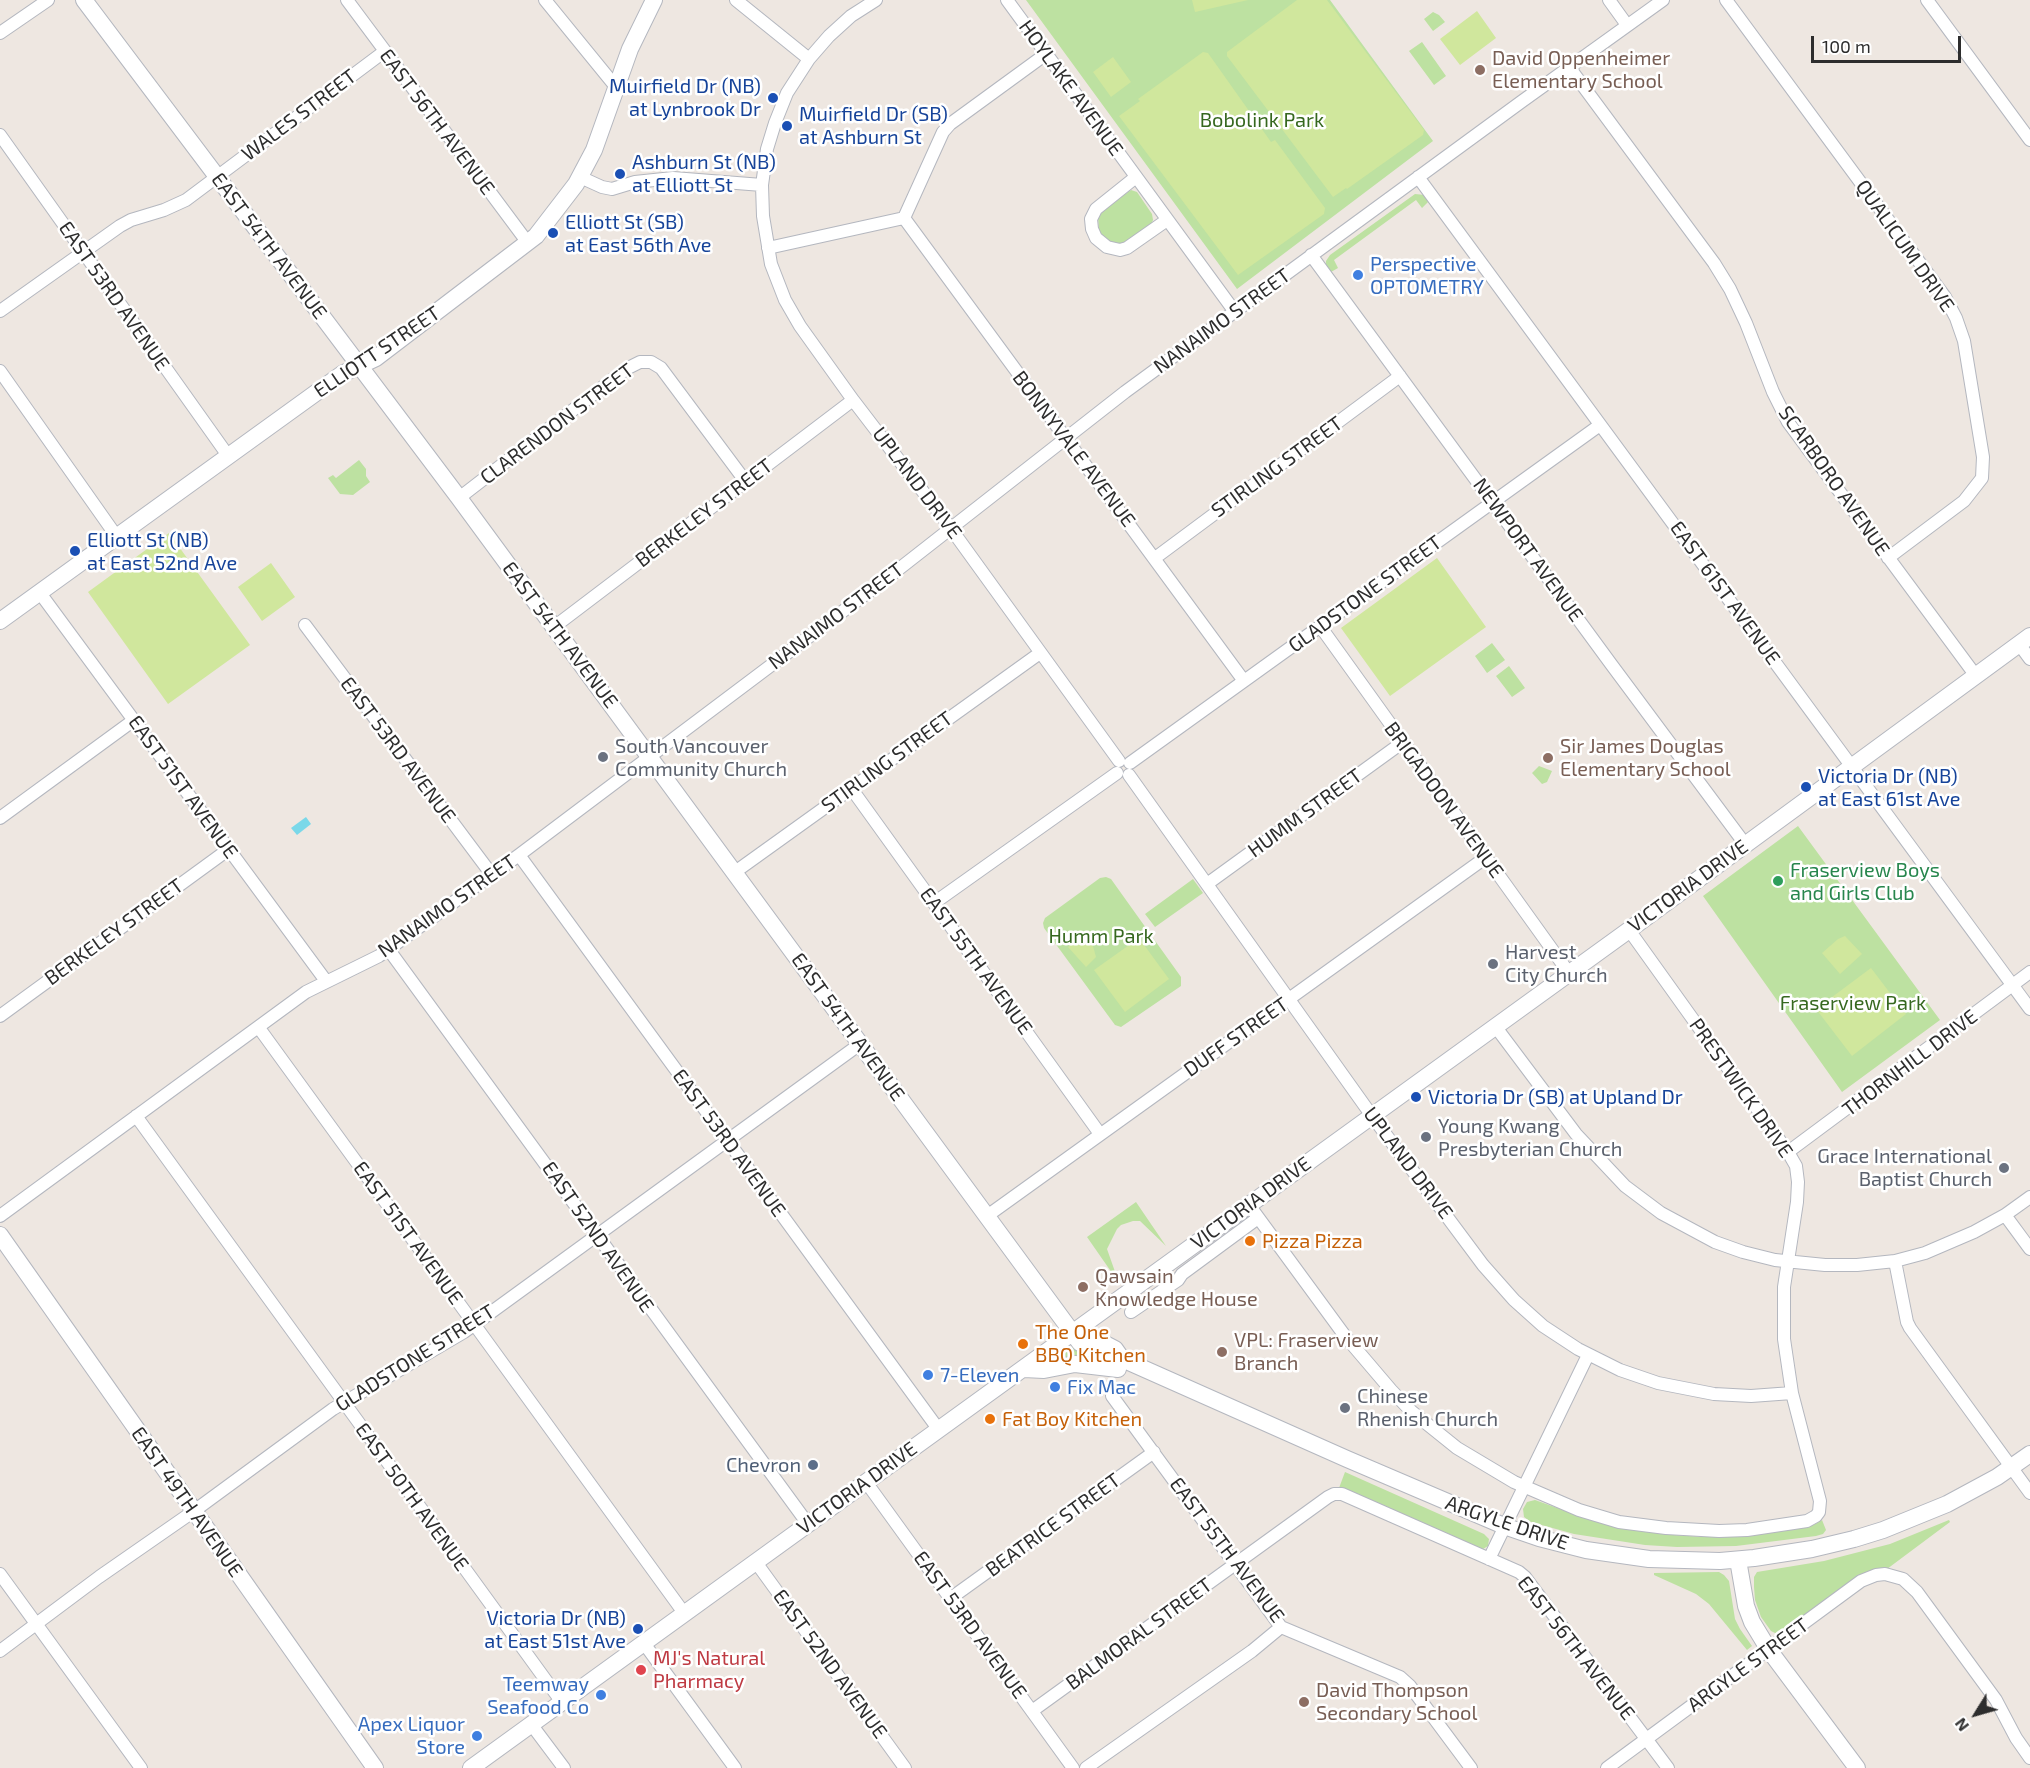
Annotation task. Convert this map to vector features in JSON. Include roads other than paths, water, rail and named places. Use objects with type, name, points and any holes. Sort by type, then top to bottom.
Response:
[{"type":"street","points":[[0,33],[48,0]]},
{"type":"street","name":"EAST 54TH AVENUE","points":[[84,0],[459,498],[1073,1332]]},
{"type":"street","name":"EAST 56TH AVENUE","points":[[347,0],[528,243]]},
{"type":"street","points":[[545,0],[616,87]]},
{"type":"street","name":"ELLIOTT STREET","points":[[0,621],[342,374],[376,358],[528,243],[558,208],[580,177],[594,150],[630,49],[654,0]]},
{"type":"street","points":[[736,0],[809,59]]},
{"type":"street","name":"UPLAND DRIVE","points":[[876,0],[851,16],[809,59],[787,93],[767,149],[762,185],[763,216],[768,248],[777,282],[794,317],[853,400],[951,528],[1372,1116],[1483,1265],[1514,1300],[1543,1326],[1588,1356],[1658,1383],[1700,1392],[1751,1396],[1792,1393]]},
{"type":"street","name":"HOYLAKE AVENUE","points":[[1007,0],[1235,312]]},
{"type":"street","points":[[1609,0],[1628,25]]},
{"type":"street","name":"NANAIMO STREET","points":[[0,1216],[306,992],[389,950],[492,875],[951,528],[1065,438],[1311,255],[1663,0]]},
{"type":"street","name":"QUALICUM DRIVE","points":[[1726,0],[1945,297],[1964,341],[1983,457],[1982,478],[1964,501],[1888,558]]},
{"type":"street","points":[[1927,0],[2030,140]]},
{"type":"street","name":"WALES STREET","points":[[0,311],[130,220],[174,206],[385,51]]},
{"type":"street","points":[[768,248],[904,218],[943,132],[950,124],[1046,54]]},
{"type":"street","name":"SCARBORO AVENUE","points":[[1569,67],[1714,262],[1742,315],[1773,392],[1788,422],[1976,676]]},
{"type":"street","name":"EAST 53RD AVENUE","points":[[0,135],[229,457]]},
{"type":"street","points":[[580,177],[602,188],[612,189],[635,182],[673,178],[762,185]]},
{"type":"street","name":"HOYLAKE AVENUE","points":[[1136,177],[1096,209],[1091,219],[1096,238],[1107,247],[1120,250],[1127,248],[1167,220]]},
{"type":"street","name":"EAST 61ST AVENUE","points":[[1418,177],[2030,1009]]},
{"type":"street","name":"BONNYVALE AVENUE","points":[[904,218],[1244,681]]},
{"type":"street","name":"NEWPORT AVENUE","points":[[1311,255],[1745,844]]},
{"type":"street","name":"CLARENDON STREET","points":[[459,498],[626,369],[640,362],[651,362],[661,368],[746,482]]},
{"type":"street","points":[[0,371],[117,537]]},
{"type":"street","name":"STIRLING STREET","points":[[1155,558],[1400,376]]},
{"type":"street","name":"BERKELEY STREET","points":[[554,627],[853,400]]},
{"type":"street","name":"GLADSTONE STREET","points":[[934,903],[1600,424]]},
{"type":"street","name":"EAST 51ST AVENUE","points":[[40,593],[326,981]]},
{"type":"street","name":"EAST 53RD AVENUE","points":[[305,625],[492,875]]},
{"type":"street","name":"BRIGADOON AVENUE","points":[[1320,626],[1569,973]]},
{"type":"street","points":[[2025,640],[2030,659]]},
{"type":"street","name":"VICTORIA DRIVE","points":[[471,1768],[1106,1308],[1177,1268],[1372,1116],[2025,640]]},
{"type":"street","name":"STIRLING STREET","points":[[735,872],[1040,653]]},
{"type":"street","points":[[0,818],[134,720]]},
{"type":"street","name":"HUMM STREET","points":[[1207,884],[1403,742]]},
{"type":"street","name":"EAST 55TH AVENUE","points":[[851,788],[1100,1134]]},
{"type":"street","name":"BERKELEY STREET","points":[[0,1016],[229,849]]},
{"type":"street","name":"EAST 53RD AVENUE","points":[[519,855],[939,1430]]},
{"type":"street","name":"DUFF STREET","points":[[987,1216],[1485,858]]},
{"type":"street","name":"PRESTWICK DRIVE","points":[[1524,1487],[1579,1510],[1619,1522],[1666,1528],[1719,1531],[1757,1529],[1807,1521],[1819,1512],[1820,1501],[1792,1393],[1784,1339],[1783,1301],[1798,1182],[1796,1166],[1629,930]]},
{"type":"street","name":"EAST 52ND AVENUE","points":[[389,950],[808,1524]]},
{"type":"street","name":"THORNHILL DRIVE","points":[[1788,1152],[2030,972]]},
{"type":"street","points":[[1495,1026],[1576,1134],[1625,1186],[1661,1213],[1715,1242],[1743,1252],[1787,1262],[1825,1266],[1857,1266],[1896,1261],[1949,1244],[2005,1215],[2030,1197]]},
{"type":"street","name":"EAST 51ST AVENUE","points":[[259,1028],[684,1613]]},
{"type":"street","name":"GLADSTONE STREET","points":[[0,1651],[343,1402],[474,1324],[860,1044]]},
{"type":"street","name":"EAST 50TH AVENUE","points":[[136,1116],[561,1701]]},
{"type":"street","points":[[1253,1211],[1345,1336],[1391,1390],[1412,1411],[1457,1448],[1524,1487]]},
{"type":"street","points":[[2005,1215],[2030,1249]]},
{"type":"street","name":"EAST 49TH AVENUE","points":[[0,1235],[375,1768]]},
{"type":"street","points":[[1896,1261],[1910,1328],[2030,1493]]},
{"type":"street","points":[[1131,1312],[1178,1280],[1177,1268]]},
{"type":"street","points":[[1106,1308],[1104,1328],[1117,1353]]},
{"type":"street","name":"ARGYLE DRIVE","points":[[1073,1332],[1090,1336],[1140,1368],[1504,1526],[1551,1541],[1618,1555],[1661,1560],[1738,1560],[1812,1549],[1883,1530],[1947,1504],[2011,1468]]},
{"type":"street","points":[[1490,1559],[1588,1356]]},
{"type":"street","points":[[1024,1369],[1044,1370],[1075,1364],[1116,1369],[1140,1368]]},
{"type":"street","name":"EAST 55TH AVENUE","points":[[1112,1396],[1281,1627],[1400,1677],[1410,1686],[1470,1768]]},
{"type":"street","name":"BEATRICE STREET","points":[[951,1598],[1154,1452]]},
{"type":"street","points":[[2011,1468],[2030,1454]]},
{"type":"street","name":"EAST 53RD AVENUE","points":[[866,1482],[1073,1768]]},
{"type":"street","name":"EAST 56TH AVENUE","points":[[1334,1494],[1342,1494],[1519,1572],[1668,1768]]},
{"type":"street","name":"BALMORAL STREET","points":[[1032,1711],[1334,1494]]},
{"type":"street","points":[[1738,1560],[1746,1606],[1752,1622],[1857,1768]]},
{"type":"street","name":"EAST 52ND AVENUE","points":[[755,1561],[905,1768]]},
{"type":"street","points":[[0,1574],[141,1768]]},
{"type":"street","name":"ARGYLE STREET","points":[[1607,1768],[1861,1581],[1876,1575],[1895,1576],[1917,1592],[1996,1700],[2016,1738],[2030,1758]]},
{"type":"street","points":[[1086,1768],[1252,1651],[1281,1627]]},
{"type":"street","points":[[643,1642],[735,1768]]},
{"type":"street","points":[[531,1724],[564,1768]]},
{"type":"water","points":[[306,817],[311,824],[297,835],[291,828]]},
{"type":"place","name":"David Oppenheimer Elementary School","points":[[1480,70]]},
{"type":"place","name":"Muirfield Dr (NB) at Lynbrook Dr","points":[[773,98]]},
{"type":"place","name":"Muirfield Dr (SB) at Ashburn St","points":[[787,126]]},
{"type":"place","name":"Ashburn St (NB) at Elliott St","points":[[620,174]]},
{"type":"place","name":"Elliott St (SB) at East 56th Ave","points":[[553,233]]},
{"type":"place","name":"Perspective OPTOMETRY","points":[[1358,275]]},
{"type":"place","name":"Elliott St (NB) at East 52nd Ave","points":[[75,551]]},
{"type":"place","name":"South Vancouver Community Church","points":[[603,757]]},
{"type":"place","name":"Sir James Douglas Elementary School","points":[[1548,758]]},
{"type":"place","name":"Victoria Dr (NB) at East 61st Ave","points":[[1806,787]]},
{"type":"place","name":"Fraserview Boys and Girls Club","points":[[1778,881]]},
{"type":"place","name":"Harvest City Church","points":[[1493,964]]},
{"type":"place","name":"Victoria Dr (SB) at Upland Dr","points":[[1416,1097]]},
{"type":"place","name":"Young Kwang Presbyterian Church","points":[[1426,1137]]},
{"type":"place","name":"Grace International Baptist Church","points":[[2004,1168]]},
{"type":"place","name":"Pizza Pizza","points":[[1250,1241]]},
{"type":"place","name":"Qawsain Knowledge House","points":[[1083,1287]]},
{"type":"place","name":"The One BBQ Kitchen","points":[[1023,1344]]},
{"type":"place","name":"VPL: Fraserview Branch","points":[[1222,1352]]},
{"type":"place","name":"7-Eleven","points":[[928,1375]]},
{"type":"place","name":"Fix Mac","points":[[1055,1387]]},
{"type":"place","name":"Chinese Rhenish Church","points":[[1345,1408]]},
{"type":"place","name":"Fat Boy Kitchen","points":[[990,1419]]},
{"type":"place","name":"Chevron","points":[[813,1465]]},
{"type":"place","name":"Victoria Dr (NB) at East 51st Ave","points":[[638,1629]]},
{"type":"place","name":"MJ's Natural Pharmacy","points":[[641,1670]]},
{"type":"place","name":"Teemway Seafood Co","points":[[601,1695]]},
{"type":"place","name":"David Thompson Secondary School","points":[[1304,1702]]},
{"type":"place","name":"Apex Liquor Store","points":[[477,1736]]},
{"type":"park label","name":"Bobolink Park","points":[[1262,120]]},
{"type":"park label","name":"Humm Park","points":[[1101,936]]},
{"type":"park label","name":"Fraserview Park","points":[[1853,1003]]}]
